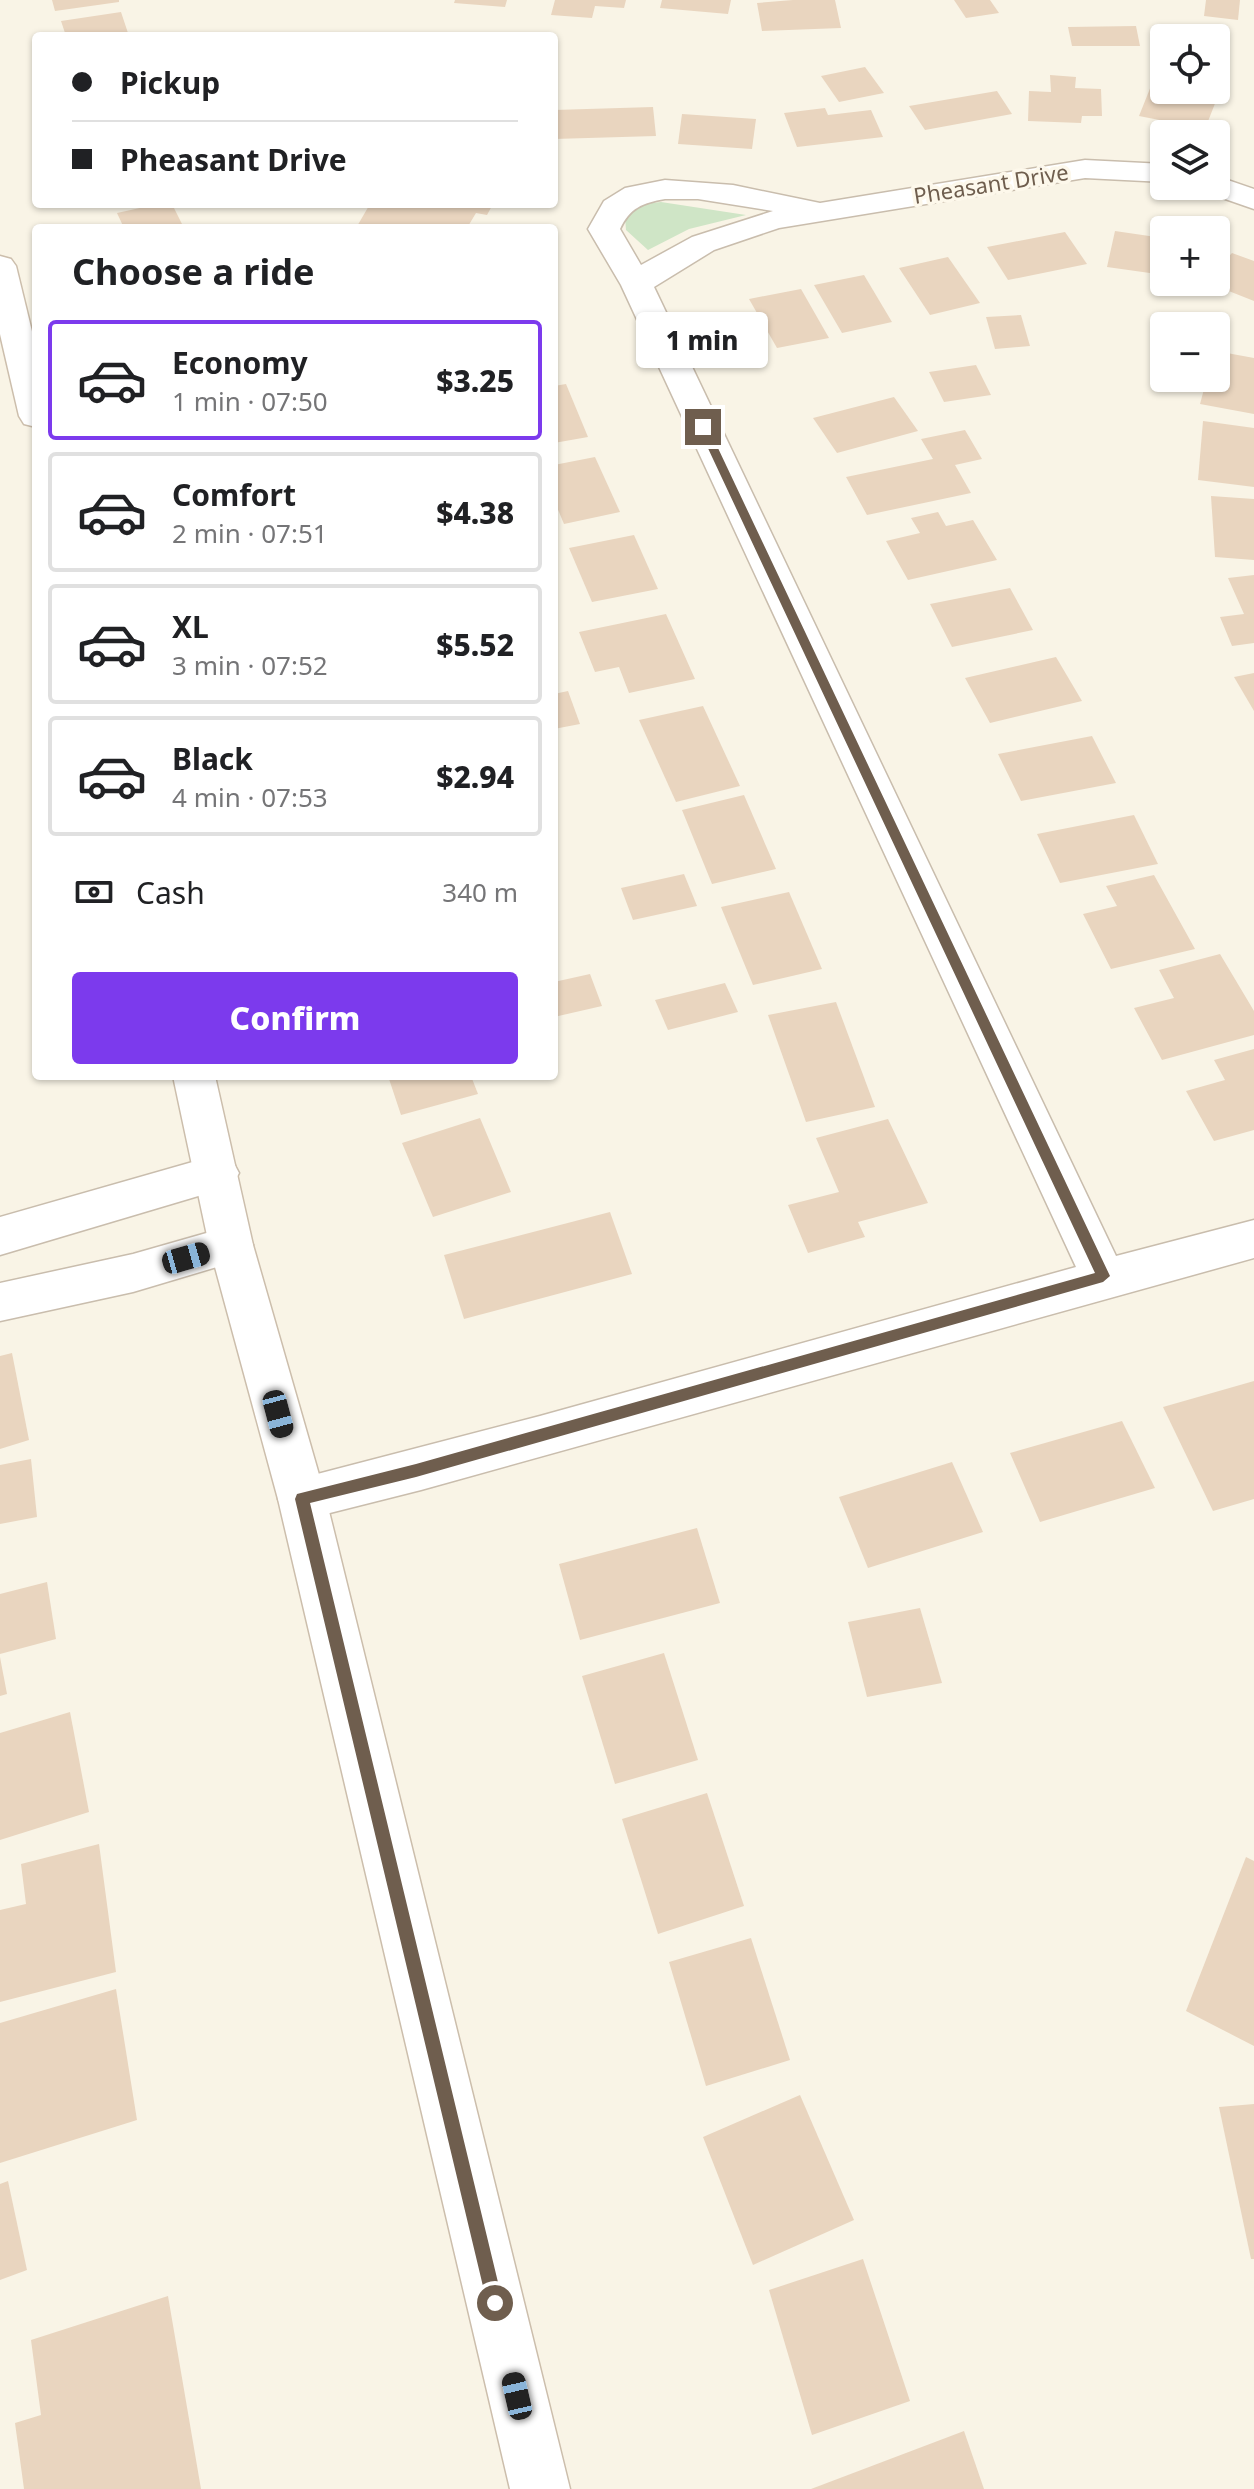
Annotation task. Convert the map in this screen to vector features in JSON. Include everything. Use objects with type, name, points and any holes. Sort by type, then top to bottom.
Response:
[{"type":"street","name":"Pheasant Drive","points":[[637,285],[655,269],[711,239],[743,227],[1085,169],[1150,172]]},
{"type":"street","name":"Pheasant Drive","points":[[819,212],[691,190],[634,193],[617,203],[607,214],[604,229],[637,285],[1103,1276]]},
{"type":"street","points":[[1230,191],[1254,200]]},
{"type":"street","points":[[0,266],[32,399]]},
{"type":"street","points":[[195,1080],[231,1245],[302,1499],[540,2489]]},
{"type":"street","points":[[0,1236],[217,1173]]},
{"type":"street","points":[[302,1499],[416,1470],[1103,1276],[1254,1239]]},
{"type":"street","points":[[0,1302],[133,1273],[231,1245]]},
{"type":"green space","points":[[661,202],[746,215],[689,229],[648,250],[626,230],[625,217],[643,204]]},
{"type":"building","points":[[52,0],[119,0],[119,2],[55,11]]},
{"type":"building","points":[[455,0],[507,0],[505,7],[454,3]]},
{"type":"building","points":[[555,0],[626,0],[624,8],[595,6],[592,18],[551,15]]},
{"type":"building","points":[[662,0],[731,0],[728,14],[660,8]]},
{"type":"building","points":[[835,0],[841,28],[762,31],[757,3]]},
{"type":"building","points":[[954,0],[990,0],[999,13],[966,18]]},
{"type":"building","points":[[1206,0],[1240,0],[1238,20],[1204,16]]},
{"type":"building","points":[[121,12],[128,32],[65,32],[61,21]]},
{"type":"building","points":[[1136,26],[1140,46],[1072,46],[1068,27]]},
{"type":"building","points":[[865,67],[884,93],[839,102],[821,76]]},
{"type":"building","points":[[1050,75],[1076,77],[1075,88],[1101,89],[1102,116],[1082,116],[1081,123],[1028,121],[1029,91],[1051,92]]},
{"type":"building","points":[[1150,88],[1150,104],[1215,104],[1209,120],[1159,120],[1139,116]]},
{"type":"building","points":[[997,91],[1012,114],[925,130],[909,106]]},
{"type":"building","points":[[653,107],[656,136],[558,139],[558,110]]},
{"type":"building","points":[[825,108],[828,115],[871,110],[883,137],[797,147],[784,113]]},
{"type":"building","points":[[682,114],[756,119],[752,149],[678,144]]},
{"type":"building","points":[[140,208],[174,208],[182,224],[122,224],[117,213]]},
{"type":"building","points":[[368,208],[491,208],[487,215],[476,213],[469,224],[358,224]]},
{"type":"building","points":[[1115,231],[1150,236],[1150,273],[1107,267]]},
{"type":"building","points":[[1065,232],[1087,264],[1008,280],[987,247]]},
{"type":"building","points":[[1232,253],[1254,261],[1254,301],[1230,292]]},
{"type":"building","points":[[948,257],[980,303],[930,315],[899,268]]},
{"type":"building","points":[[864,275],[892,322],[842,333],[814,285]]},
{"type":"building","points":[[801,289],[829,338],[777,348],[749,299]]},
{"type":"building","points":[[1021,315],[1030,346],[995,349],[986,317]]},
{"type":"building","points":[[1230,354],[1254,358],[1254,414],[1200,404],[1203,392],[1230,392]]},
{"type":"building","points":[[976,365],[991,395],[944,402],[929,372]]},
{"type":"building","points":[[566,384],[588,437],[558,442],[558,385]]},
{"type":"building","points":[[894,397],[918,431],[837,453],[813,418]]},
{"type":"building","points":[[1203,421],[1254,428],[1254,487],[1198,480]]},
{"type":"building","points":[[965,430],[982,459],[955,465],[971,493],[867,515],[846,477],[933,459],[921,439]]},
{"type":"building","points":[[595,457],[620,512],[564,524],[558,510],[558,464]]},
{"type":"building","points":[[1211,496],[1254,499],[1254,560],[1215,557]]},
{"type":"building","points":[[938,512],[946,526],[973,520],[997,560],[908,580],[886,541],[920,533],[911,518]]},
{"type":"building","points":[[634,535],[658,589],[592,602],[569,548]]},
{"type":"building","points":[[1254,575],[1254,643],[1232,646],[1220,617],[1244,614],[1228,578]]},
{"type":"building","points":[[1010,588],[1033,630],[952,647],[930,604]]},
{"type":"building","points":[[666,614],[695,679],[629,693],[619,667],[595,672],[579,632]]},
{"type":"building","points":[[1056,657],[1082,701],[990,723],[965,678]]},
{"type":"building","points":[[1254,673],[1254,711],[1234,677]]},
{"type":"building","points":[[568,691],[580,724],[558,728],[558,693]]},
{"type":"building","points":[[703,706],[740,786],[676,802],[639,720]]},
{"type":"building","points":[[1092,736],[1116,783],[1021,801],[998,754]]},
{"type":"building","points":[[744,795],[776,869],[712,884],[682,810]]},
{"type":"building","points":[[1134,815],[1158,864],[1060,883],[1037,834]]},
{"type":"building","points":[[684,874],[697,906],[633,920],[621,888]]},
{"type":"building","points":[[1154,875],[1195,949],[1111,969],[1083,914],[1117,906],[1106,886]]},
{"type":"building","points":[[789,892],[822,969],[753,985],[721,907]]},
{"type":"building","points":[[1220,954],[1254,1011],[1254,1035],[1162,1060],[1134,1008],[1174,998],[1159,970]]},
{"type":"building","points":[[590,974],[602,1006],[558,1016],[558,981]]},
{"type":"building","points":[[725,983],[738,1012],[668,1030],[655,1000]]},
{"type":"building","points":[[836,1002],[875,1107],[806,1122],[768,1015]]},
{"type":"building","points":[[1254,1049],[1254,1130],[1214,1141],[1186,1091],[1225,1080],[1214,1060]]},
{"type":"building","points":[[389,1080],[473,1080],[478,1094],[401,1115]]},
{"type":"building","points":[[480,1118],[511,1192],[433,1217],[402,1143]]},
{"type":"building","points":[[888,1119],[928,1203],[858,1222],[865,1237],[808,1253],[788,1205],[839,1192],[816,1138]]},
{"type":"building","points":[[610,1212],[632,1274],[464,1319],[444,1255]]},
{"type":"building","points":[[12,1353],[29,1440],[0,1449],[0,1356]]},
{"type":"building","points":[[1254,1381],[1254,1499],[1213,1511],[1163,1407]]},
{"type":"building","points":[[1122,1421],[1155,1488],[1040,1522],[1010,1453]]},
{"type":"building","points":[[31,1459],[37,1517],[0,1524],[0,1465]]},
{"type":"building","points":[[952,1462],[983,1532],[868,1568],[839,1497]]},
{"type":"building","points":[[697,1528],[720,1603],[580,1640],[559,1564]]},
{"type":"building","points":[[47,1582],[56,1639],[0,1654],[0,1594]]},
{"type":"building","points":[[920,1608],[942,1683],[867,1697],[848,1622]]},
{"type":"building","points":[[664,1653],[698,1760],[615,1784],[582,1676]]},
{"type":"building","points":[[0,1657],[7,1694],[0,1696]]},
{"type":"building","points":[[70,1712],[89,1812],[0,1840],[0,1733]]},
{"type":"building","points":[[707,1793],[744,1906],[658,1934],[622,1819]]},
{"type":"building","points":[[99,1844],[116,1972],[0,2002],[0,1910],[26,1904],[21,1864]]},
{"type":"building","points":[[1246,1857],[1254,1861],[1254,2046],[1186,2011]]},
{"type":"building","points":[[751,1938],[790,2060],[706,2086],[669,1962]]},
{"type":"building","points":[[116,1989],[137,2120],[0,2163],[0,2023]]},
{"type":"building","points":[[800,2095],[854,2220],[753,2265],[703,2137]]},
{"type":"building","points":[[1254,2104],[1254,2259],[1251,2259],[1219,2107]]},
{"type":"building","points":[[8,2181],[27,2270],[0,2280],[0,2184]]},
{"type":"building","points":[[863,2259],[910,2401],[812,2435],[769,2290]]},
{"type":"building","points":[[168,2296],[201,2489],[24,2489],[15,2423],[41,2415],[31,2340]]},
{"type":"building","points":[[964,2431],[984,2489],[811,2489]]},
{"type":"route","points":[[495,2303],[302,1499],[416,1470],[1103,1276],[703,427]]}]
